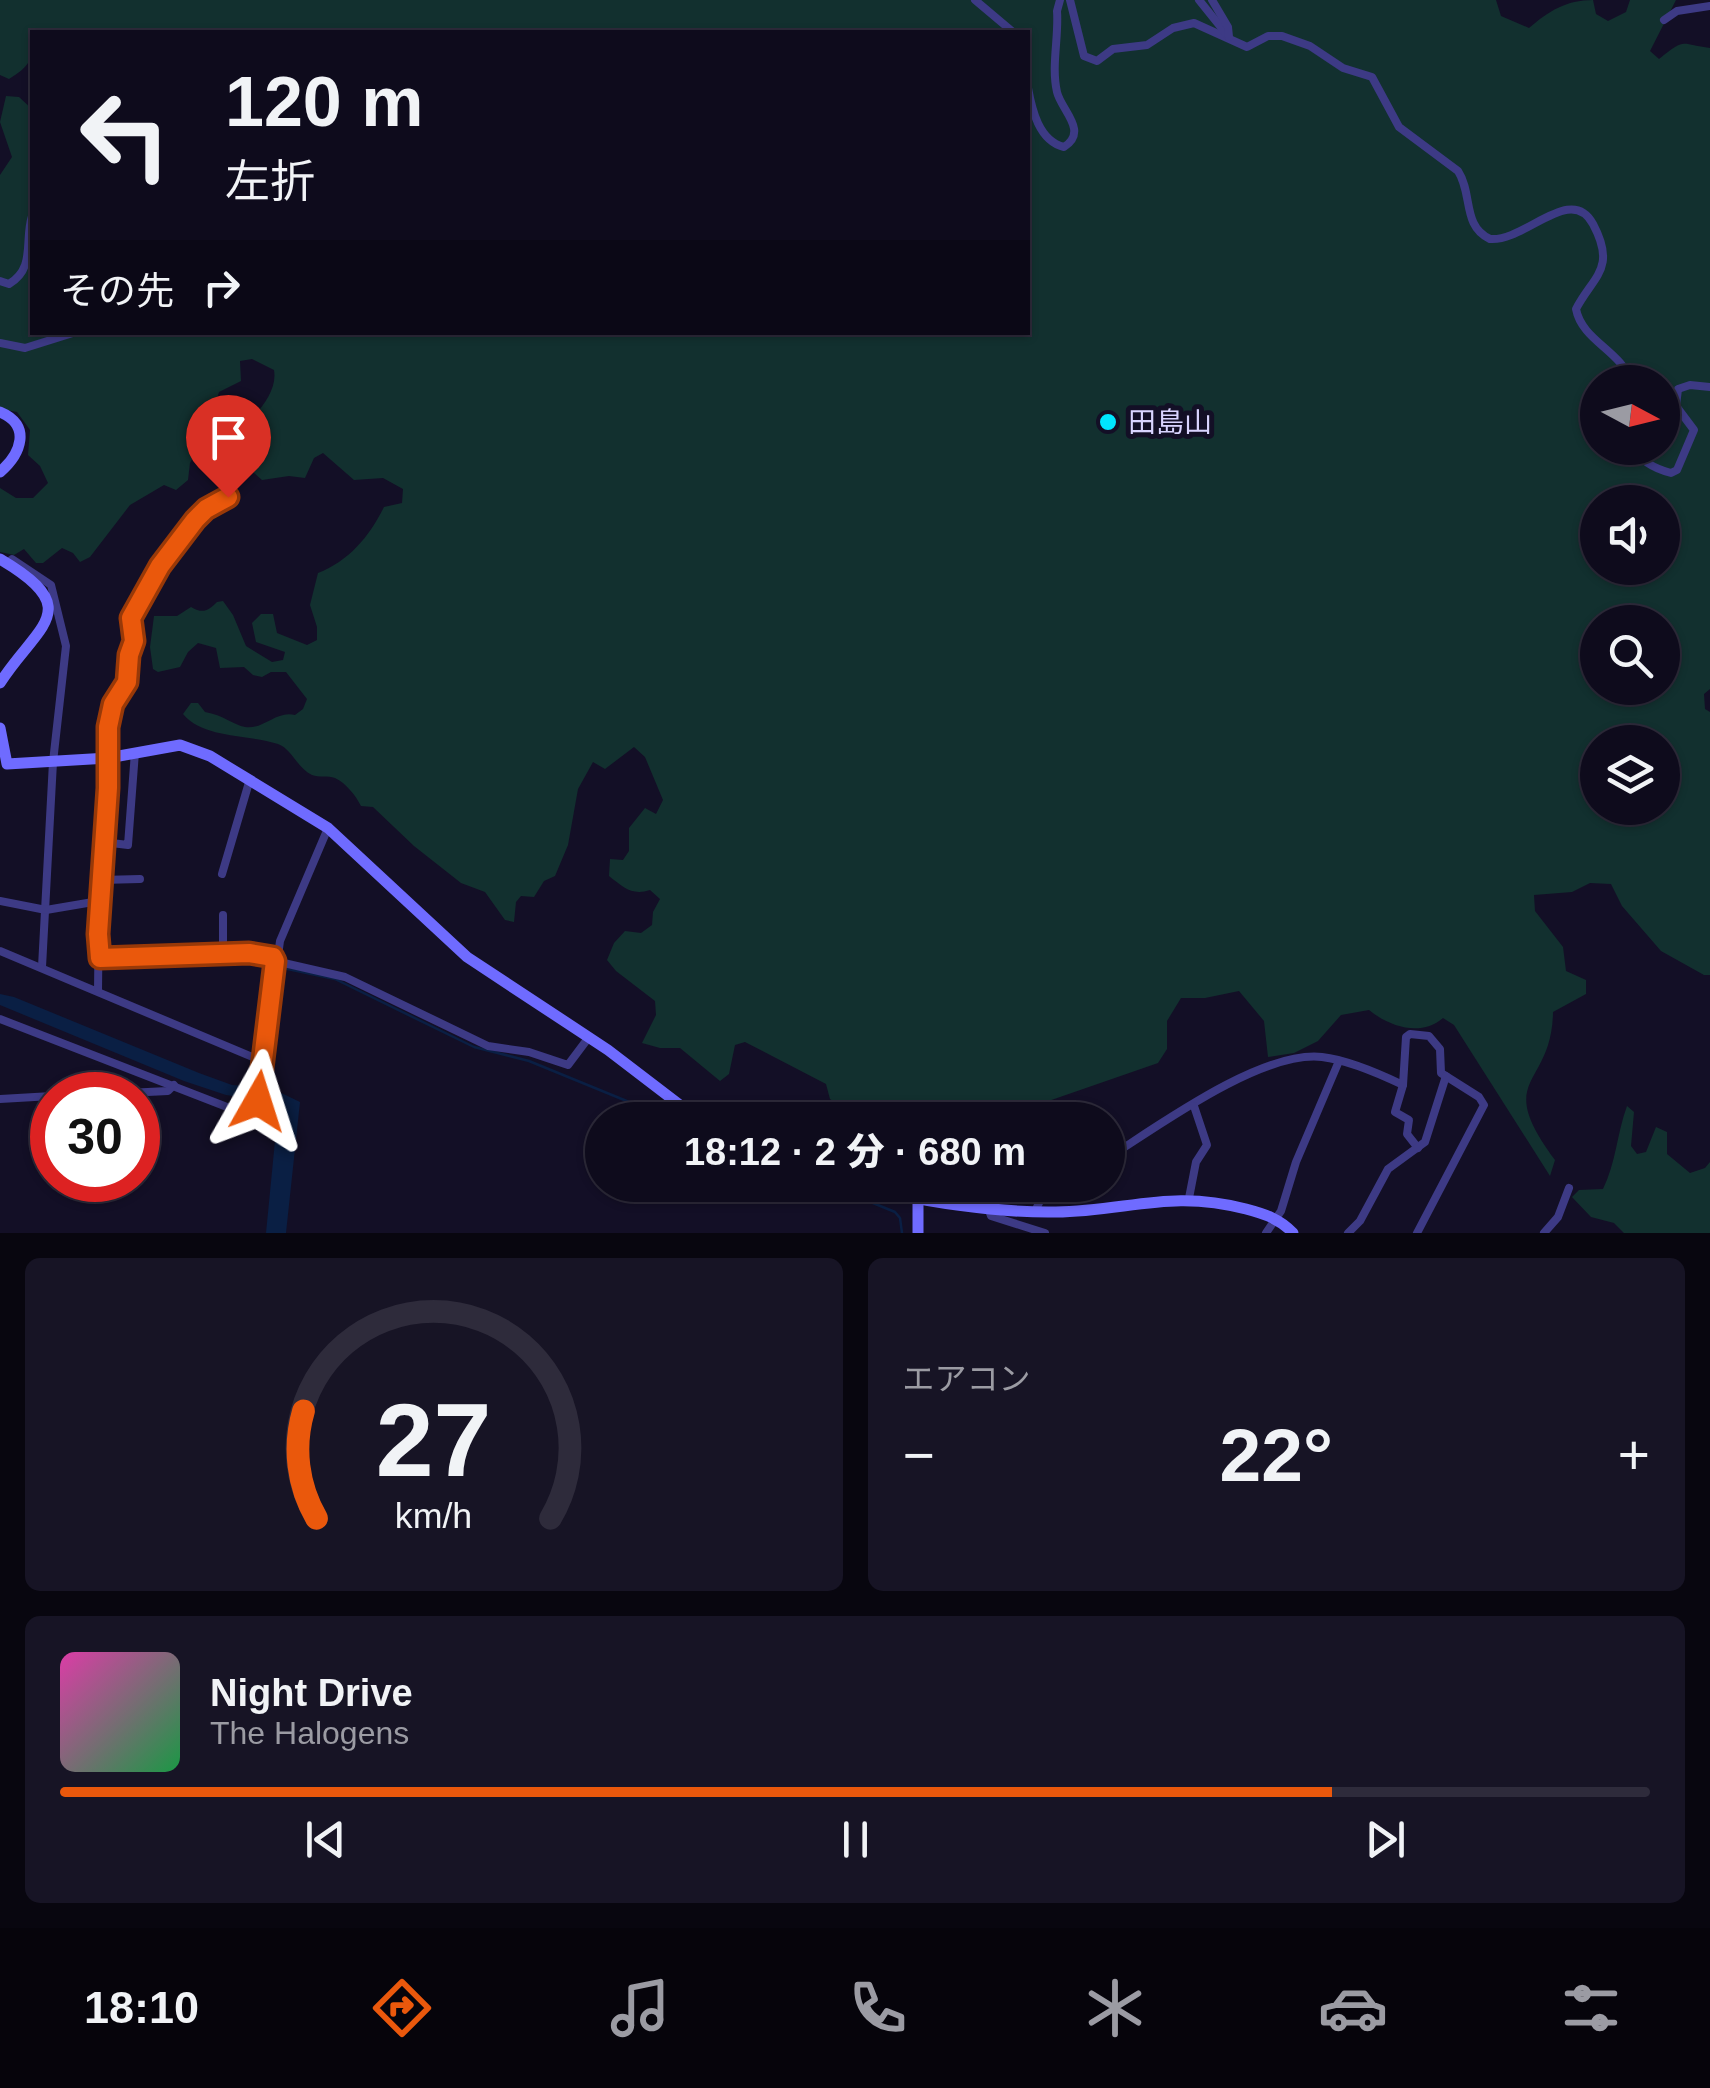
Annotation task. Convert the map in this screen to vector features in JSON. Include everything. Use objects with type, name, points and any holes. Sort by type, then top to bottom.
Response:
[{"type":"street","points":[[975,0],[1011,30]]},
{"type":"street","points":[[1030,100],[1032,111],[1055,145],[1064,147],[1070,143],[1073,122],[1056,88],[1060,0]]},
{"type":"street","points":[[1070,0],[1084,56],[1090,60],[1097,61],[1123,46],[1147,45],[1182,24],[1206,25],[1247,47],[1274,34],[1282,36],[1310,46],[1343,68],[1372,77],[1399,127],[1463,179],[1471,219],[1482,235],[1504,238],[1565,210],[1583,210],[1596,232],[1602,262],[1596,282],[1576,309],[1577,316],[1624,365]]},
{"type":"street","points":[[1198,0],[1230,38]]},
{"type":"street","points":[[1212,0],[1230,38]]},
{"type":"street","points":[[1664,20],[1678,11],[1710,6]]},
{"type":"street","points":[[0,281],[9,284],[25,268],[30,231]]},
{"type":"street","points":[[0,343],[25,348],[66,335]]},
{"type":"street","points":[[1680,388],[1690,384],[1710,386]]},
{"type":"street","points":[[1653,465],[1671,472],[1678,470],[1694,430],[1680,411]]},
{"type":"street","points":[[0,412],[13,419],[21,435],[14,460],[0,472]]},
{"type":"street","points":[[98,991],[98,901],[110,712],[127,682],[134,641],[133,611],[160,566],[195,520],[228,497],[230,482]]},
{"type":"street","points":[[3,561],[12,559],[51,585],[66,646],[53,762],[42,967]]},
{"type":"street","points":[[0,683],[40,634],[48,610],[38,583],[3,561]]},
{"type":"street","points":[[0,728],[4,764],[108,758],[180,745],[210,756],[328,828],[467,957],[588,1037],[676,1102]]},
{"type":"street","points":[[103,842],[128,845],[135,752]]},
{"type":"street","points":[[222,874],[250,779]]},
{"type":"street","points":[[0,1018],[245,1114],[257,1112],[280,941],[328,828]]},
{"type":"street","points":[[102,880],[140,879]]},
{"type":"street","points":[[0,901],[46,910],[98,901]]},
{"type":"street","points":[[222,954],[223,915]]},
{"type":"street","points":[[0,950],[262,1061]]},
{"type":"street","points":[[100,958],[249,953],[273,957],[275,961],[345,977],[488,1046],[528,1052],[568,1065],[588,1037]]},
{"type":"street","points":[[1418,1148],[1407,1134],[1409,1120],[1395,1112],[1403,1085],[1406,1037],[1410,1034],[1429,1036],[1440,1049],[1441,1073],[1484,1105],[1418,1233]]},
{"type":"street","points":[[1125,1148],[1250,1073],[1308,1057],[1338,1061],[1403,1085]]},
{"type":"street","points":[[1266,1233],[1278,1219],[1296,1162],[1338,1061]]},
{"type":"street","points":[[1348,1233],[1360,1220],[1388,1169],[1418,1148],[1431,1130],[1446,1076]]},
{"type":"street","points":[[160,1091],[174,1086]]},
{"type":"street","points":[[0,1099],[30,1097]]},
{"type":"street","points":[[1189,1198],[1196,1162],[1207,1145],[1194,1106]]},
{"type":"street","points":[[1544,1233],[1558,1218],[1569,1188]]},
{"type":"street","points":[[949,1202],[1074,1211],[1189,1198],[1278,1219],[1293,1233]]},
{"type":"street","points":[[918,1202],[918,1233]]},
{"type":"street","points":[[1038,1206],[1039,1202]]},
{"type":"street","points":[[1038,1206],[1043,1202]]},
{"type":"street","points":[[988,1207],[992,1216],[1045,1233]]},
{"type":"green space","points":[[0,0],[1496,0],[1501,16],[1529,28],[1574,2],[1593,0],[1596,14],[1608,21],[1626,12],[1630,0],[1676,0],[1650,51],[1659,59],[1683,44],[1710,48],[1710,689],[1704,694],[1705,709],[1710,712],[1710,975],[1661,951],[1622,906],[1611,884],[1590,883],[1572,892],[1534,895],[1535,911],[1563,947],[1566,971],[1586,980],[1586,994],[1553,1012],[1544,1056],[1526,1096],[1537,1132],[1555,1160],[1550,1176],[1454,1025],[1443,1018],[1425,1027],[1406,1028],[1369,1010],[1341,1015],[1318,1041],[1294,1053],[1268,1057],[1264,1021],[1239,991],[1181,998],[1167,1021],[1167,1049],[1158,1063],[1046,1102],[834,1102],[826,1084],[745,1042],[735,1045],[729,1074],[720,1081],[680,1048],[642,1043],[656,1015],[655,1001],[607,960],[614,943],[625,931],[641,933],[652,925],[660,899],[650,890],[628,889],[609,876],[610,859],[623,860],[629,851],[629,828],[645,808],[656,814],[663,800],[645,757],[634,747],[605,769],[593,762],[578,789],[568,845],[555,876],[544,881],[534,897],[521,896],[516,902],[514,922],[505,920],[485,892],[461,883],[373,807],[361,806],[339,780],[312,775],[278,744],[214,732],[183,714],[191,703],[198,703],[205,712],[252,727],[282,715],[295,715],[307,699],[286,672],[271,672],[262,677],[244,667],[220,668],[216,648],[198,643],[180,667],[158,672],[153,669],[150,647],[154,616],[177,616],[191,607],[205,610],[217,602],[223,601],[233,615],[246,646],[272,662],[283,660],[285,652],[256,642],[252,623],[261,614],[273,614],[277,633],[307,645],[317,640],[310,605],[318,573],[357,547],[384,507],[402,503],[403,489],[383,478],[354,480],[323,453],[314,458],[305,478],[262,480],[256,475],[244,458],[240,430],[269,395],[274,370],[252,359],[240,361],[241,381],[219,392],[204,439],[190,463],[188,480],[176,490],[164,485],[130,505],[90,557],[80,562],[62,548],[43,563],[36,563],[24,549],[14,555],[0,552],[0,488],[16,498],[33,498],[48,483],[40,466],[28,455],[30,430],[17,412],[0,409],[0,175],[12,157],[0,122],[6,96],[19,97],[30,107],[30,335],[1030,335],[1030,30],[30,30],[30,58],[23,69],[9,79],[0,75]]},
{"type":"green space","points":[[1627,1106],[1634,1112],[1631,1146],[1637,1154],[1646,1152],[1656,1127],[1667,1132],[1667,1154],[1690,1173],[1710,1162],[1710,1233],[1624,1233],[1614,1223],[1591,1217],[1572,1197],[1579,1190],[1603,1189]]},
{"type":"water","points":[[0,994],[232,1085],[271,1088],[300,1102],[286,1233],[266,1233],[278,1110],[266,1101],[226,1095],[184,1081],[0,1005]]},
{"type":"waterway","points":[[268,1087],[283,968],[335,979],[474,1047],[529,1061],[629,1102]]},
{"type":"waterway","points":[[871,1202],[895,1212],[902,1233]]},
{"type":"place","name":"田島山","points":[[1108,422]]},
{"type":"route","points":[[228,497],[195,520],[166,557],[133,611],[134,641],[127,682],[113,704],[108,727],[98,934],[100,958],[249,953],[273,957],[258,1101]]}]
